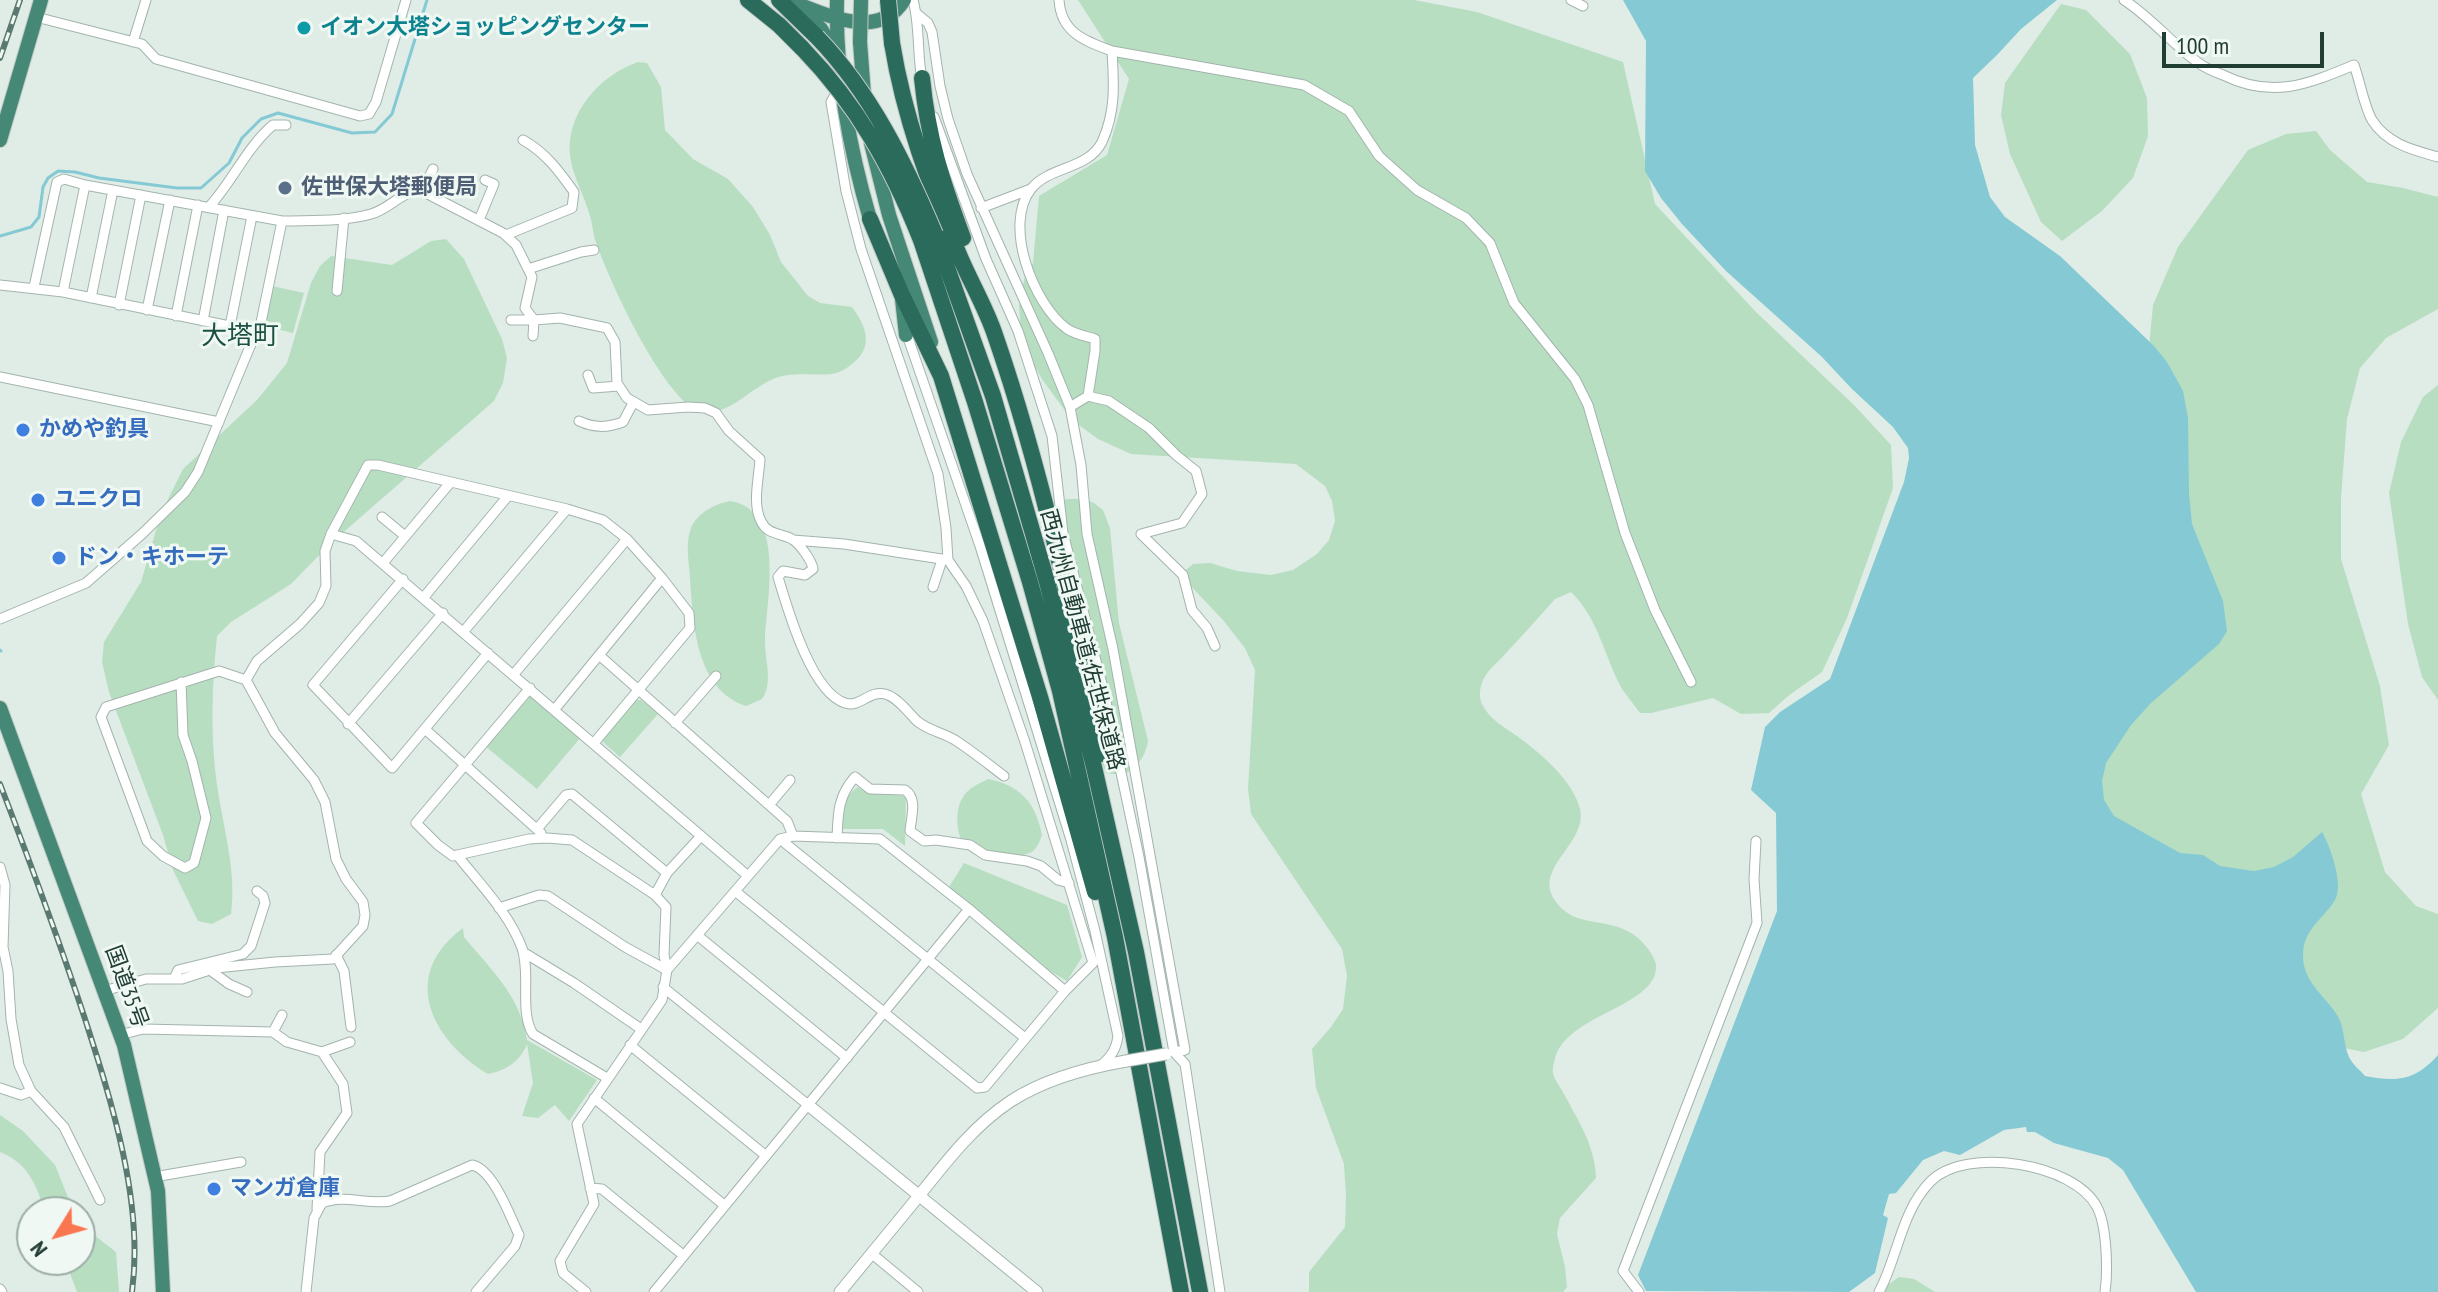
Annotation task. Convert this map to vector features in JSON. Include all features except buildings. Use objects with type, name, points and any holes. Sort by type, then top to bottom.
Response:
[{"type":"highway","points":[[0,140],[41,0]]},
{"type":"highway","name":"西九州自動車道;佐世保道路","points":[[748,0],[803,49],[846,100],[873,139],[928,237],[1030,582],[1088,811],[1137,1044],[1181,1292]]},
{"type":"highway","points":[[786,0],[866,24],[896,11],[904,0]]},
{"type":"highway","points":[[786,0],[821,29],[834,50],[853,159],[870,219],[941,376]]},
{"type":"highway","name":"西九州自動車道;佐世保道路","points":[[786,0],[856,85],[888,134],[993,396],[1047,582],[1094,767],[1136,952],[1200,1292]]},
{"type":"highway","points":[[837,0],[838,67]]},
{"type":"highway","points":[[861,0],[860,42],[865,110],[896,241],[906,335]]},
{"type":"highway","points":[[888,0],[902,95],[924,167],[960,258],[992,326]]},
{"type":"highway","points":[[922,78],[934,157],[1011,380],[1048,519],[1106,776],[1136,952]]},
{"type":"highway","points":[[889,215],[1040,697],[1137,1044]]},
{"type":"highway","name":"国道35号","points":[[0,708],[120,1035],[158,1191],[163,1292]]},
{"type":"street","points":[[133,42],[146,0]]},
{"type":"street","points":[[36,17],[142,44],[156,59],[360,116],[369,114],[376,102],[406,0]]},
{"type":"street","points":[[913,0],[922,78],[982,248],[1018,331],[1052,436],[1063,533],[1107,703],[1175,1052],[1185,1064],[1220,1292]]},
{"type":"street","points":[[1059,0],[1060,16],[1080,39],[1112,51],[1304,85],[1349,111],[1379,156],[1417,190],[1466,218],[1490,243],[1514,303],[1575,379],[1588,405],[1625,533],[1655,610],[1691,682]]},
{"type":"street","points":[[1571,0],[1583,6]]},
{"type":"street","points":[[2124,0],[2201,65],[2248,84],[2285,89],[2354,65],[2372,119],[2385,135],[2404,148],[2438,157]]},
{"type":"street","points":[[916,13],[928,23],[932,32],[948,119],[981,208],[1070,407],[1081,465],[1087,534],[1116,664],[1175,1052]]},
{"type":"street","points":[[981,208],[1031,189],[1044,178],[1085,160],[1101,144],[1115,97],[1112,51]]},
{"type":"street","points":[[841,86],[831,102],[846,191],[861,249],[938,474],[945,560],[933,587]]},
{"type":"street","points":[[176,316],[203,206],[226,188],[245,154],[262,134],[273,125],[286,125]]},
{"type":"street","points":[[506,235],[572,208],[574,192],[558,168],[539,149],[523,140]]},
{"type":"street","points":[[422,191],[433,169]]},
{"type":"street","points":[[34,287],[57,182],[64,179],[282,221],[372,214],[412,191],[422,191],[506,235],[516,245],[532,277],[525,308],[534,320],[533,336]]},
{"type":"street","points":[[479,220],[493,183]]},
{"type":"street","points":[[63,292],[85,185]]},
{"type":"street","points":[[1031,189],[1022,207],[1020,244],[1027,269],[1048,308],[1067,329],[1095,339],[1088,396],[1070,407]]},
{"type":"street","points":[[91,298],[113,190]]},
{"type":"street","points":[[119,305],[141,195]]},
{"type":"street","points":[[147,310],[170,200]]},
{"type":"street","points":[[203,321],[224,210]]},
{"type":"street","points":[[230,326],[252,216]]},
{"type":"street","points":[[337,291],[344,218]]},
{"type":"street","points":[[870,219],[906,335],[980,546],[1071,840],[1118,1036],[1111,1057],[1100,1066]]},
{"type":"street","points":[[0,619],[86,583],[185,492],[198,472],[256,332],[259,332],[282,221]]},
{"type":"street","points":[[528,269],[594,250]]},
{"type":"street","points":[[0,285],[63,292],[256,332]]},
{"type":"street","points":[[511,320],[560,318],[607,328],[615,342],[619,386],[633,403],[648,410],[688,407],[705,408],[716,413],[729,431],[760,459],[757,509],[763,526],[776,536],[945,560],[966,586],[983,621],[1046,808],[1093,963],[1065,991],[985,1087],[977,1088],[735,891]]},
{"type":"street","points":[[588,375],[593,388],[619,386]]},
{"type":"street","points":[[0,377],[219,422]]},
{"type":"street","points":[[1088,396],[1109,401],[1149,428],[1196,471],[1202,494],[1182,523],[1141,534],[1183,575],[1192,610],[1207,628],[1215,646]]},
{"type":"street","points":[[579,421],[592,427],[623,422],[633,403]]},
{"type":"street","points":[[246,680],[257,661],[319,603],[326,586],[325,551],[331,534],[362,472],[368,465],[378,465],[603,520],[627,539],[662,578],[689,613],[690,628],[594,743]]},
{"type":"street","points":[[383,563],[450,483]]},
{"type":"street","points":[[424,597],[508,496]]},
{"type":"street","points":[[464,631],[567,509]]},
{"type":"street","points":[[382,517],[405,536]]},
{"type":"street","points":[[331,534],[356,541],[403,579],[748,876]]},
{"type":"street","points":[[514,674],[627,539]]},
{"type":"street","points":[[793,540],[813,563],[813,569],[805,575],[783,571],[778,577],[816,678],[844,703],[855,705],[875,694],[885,694],[895,699],[927,729],[953,738],[1004,776]]},
{"type":"street","points":[[555,709],[662,578]]},
{"type":"street","points":[[403,579],[313,685],[392,768],[488,653]]},
{"type":"street","points":[[348,724],[443,613]]},
{"type":"street","points":[[599,655],[787,821],[793,836]]},
{"type":"street","points":[[104,991],[146,979],[182,979],[210,970],[333,959],[363,926],[363,902],[336,859],[325,802],[314,780],[275,733],[246,680],[219,671],[181,682],[106,707],[101,717],[147,841],[163,856],[185,868],[194,863],[206,818],[183,735],[181,682]]},
{"type":"street","points":[[675,723],[716,676]]},
{"type":"street","points":[[530,688],[416,823],[453,856],[529,839],[572,840],[655,895],[666,907],[664,955],[667,970],[662,1000],[577,1124],[594,1204],[560,1261],[563,1273],[580,1290]]},
{"type":"street","points":[[426,730],[547,838]]},
{"type":"street","points":[[837,838],[839,804],[845,788],[855,777],[870,789],[905,790],[910,793],[913,799],[910,831],[924,841],[970,845],[985,855],[1027,861],[1041,866],[1058,880],[1069,883]]},
{"type":"street","points":[[769,805],[790,780]]},
{"type":"street","points":[[537,829],[566,795],[572,794],[667,873]]},
{"type":"street","points":[[655,895],[667,873],[701,836]]},
{"type":"street","points":[[667,970],[780,839],[793,836],[880,839],[969,909],[1065,991]]},
{"type":"street","points":[[780,839],[1025,1038]]},
{"type":"street","points":[[1639,1292],[1623,1271],[1757,923],[1754,879],[1756,841]]},
{"type":"street","points":[[457,855],[499,908],[523,952],[528,1026],[533,1034],[607,1078]]},
{"type":"street","points":[[0,867],[5,885],[3,947],[19,1065],[31,1091],[64,1127],[100,1200]]},
{"type":"street","points":[[174,979],[178,970],[243,954],[251,946],[265,903],[257,891]]},
{"type":"street","points":[[499,908],[528,897],[548,896],[625,947],[667,970]]},
{"type":"street","points":[[654,1292],[969,909]]},
{"type":"street","points":[[697,935],[847,1058]]},
{"type":"street","points":[[523,952],[641,1029]]},
{"type":"street","points":[[336,955],[344,971],[351,1027]]},
{"type":"street","points":[[210,970],[247,992]]},
{"type":"street","points":[[0,979],[8,971]]},
{"type":"street","points":[[663,987],[1037,1292]]},
{"type":"street","points":[[273,1032],[282,1015]]},
{"type":"street","points":[[120,1035],[143,1029],[273,1032],[287,1042],[322,1052],[350,1042]]},
{"type":"street","points":[[630,1045],[765,1155]]},
{"type":"street","points":[[306,1292],[317,1209],[320,1152],[347,1113],[343,1084],[322,1052]]},
{"type":"street","points":[[840,1292],[952,1155],[979,1126],[1012,1101],[1053,1080],[1100,1066],[1175,1052]]},
{"type":"street","points":[[0,1088],[21,1095],[31,1091]]},
{"type":"street","points":[[594,1098],[724,1205]]},
{"type":"street","points":[[154,1177],[241,1162]]},
{"type":"street","points":[[1879,1292],[1888,1276],[1900,1236],[1931,1181],[1965,1163],[1984,1163],[2040,1169],[2077,1184],[2097,1207],[2105,1242],[2105,1292]]},
{"type":"street","points":[[317,1209],[332,1199],[390,1201],[472,1165],[479,1167],[489,1176],[519,1235],[515,1246],[476,1292]]},
{"type":"street","points":[[590,1188],[602,1189],[683,1255]]},
{"type":"street","points":[[871,1253],[918,1292]]},
{"type":"green space","points":[[1078,0],[1414,0],[1477,12],[1623,62],[1655,204],[1756,312],[1855,406],[1891,445],[1893,488],[1847,618],[1822,672],[1769,713],[1741,714],[1713,698],[1640,713],[1621,687],[1588,613],[1571,592],[1555,599],[1490,669],[1482,682],[1481,701],[1488,714],[1536,750],[1554,768],[1570,788],[1580,809],[1576,834],[1550,878],[1550,890],[1556,902],[1565,912],[1576,917],[1626,930],[1649,950],[1656,964],[1653,979],[1643,991],[1578,1029],[1556,1055],[1554,1075],[1585,1134],[1593,1155],[1596,1178],[1560,1218],[1557,1234],[1567,1287],[1563,1292],[1309,1292],[1309,1272],[1345,1227],[1344,1164],[1316,1088],[1312,1049],[1343,1009],[1347,976],[1342,949],[1251,814],[1248,789],[1255,670],[1245,648],[1185,580],[1186,570],[1193,564],[1210,563],[1237,571],[1271,575],[1293,570],[1317,554],[1329,540],[1335,521],[1332,501],[1325,486],[1296,464],[1131,454],[1098,439],[1071,419],[1022,344],[1019,306],[1025,275],[1033,263],[1039,196],[1107,155],[1129,79]]},
{"type":"green space","points":[[2061,4],[2086,10],[2130,54],[2147,98],[2148,136],[2133,178],[2102,211],[2062,241],[2041,222],[2010,154],[2001,115],[2005,83]]},
{"type":"green space","points":[[638,62],[647,63],[661,87],[665,130],[693,159],[728,179],[753,207],[770,235],[781,262],[808,296],[820,303],[852,307],[857,314],[866,344],[859,357],[847,368],[831,374],[778,377],[728,407],[710,413],[701,412],[686,403],[655,364],[626,311],[596,242],[570,151],[573,127],[584,103],[614,74]]},
{"type":"green space","points":[[2316,131],[2330,150],[2367,182],[2438,197],[2438,309],[2386,338],[2360,368],[2347,419],[2341,498],[2341,559],[2380,686],[2389,745],[2361,794],[2385,872],[2416,906],[2438,914],[2438,1008],[2403,1039],[2364,1052],[2333,1046],[2160,885],[2058,744],[2143,409],[2153,305],[2178,247],[2248,150],[2286,134]]},
{"type":"green space","points":[[446,239],[464,259],[502,339],[507,358],[503,383],[494,401],[331,543],[291,584],[231,622],[217,636],[213,748],[231,865],[231,914],[212,924],[198,921],[173,870],[163,835],[109,692],[102,662],[104,642],[141,582],[161,513],[183,469],[257,400],[287,363],[311,283],[320,266],[331,256],[392,265],[431,241]]},
{"type":"green space","points":[[272,286],[304,293],[293,333],[264,326]]},
{"type":"green space","points":[[2438,385],[2438,700],[2422,677],[2408,624],[2389,493],[2401,442],[2423,397]]},
{"type":"green space","points":[[1067,499],[1094,503],[1103,510],[1110,528],[1119,623],[1148,741],[1140,761],[1123,775],[1106,773],[1090,732],[1057,596],[1050,509]]},
{"type":"green space","points":[[730,501],[748,508],[759,521],[769,558],[766,693],[762,699],[746,706],[716,685],[707,670],[696,633],[688,559],[688,540],[694,523],[707,510]]},
{"type":"green space","points":[[531,694],[581,737],[537,789],[485,746]]},
{"type":"green space","points":[[634,700],[641,700],[658,714],[620,757],[603,742],[603,737]]},
{"type":"green space","points":[[988,779],[1018,791],[1031,805],[1042,835],[1033,851],[1012,857],[985,857],[973,854],[963,843],[957,819],[960,803],[968,791]]},
{"type":"green space","points":[[858,787],[867,793],[906,796],[905,846],[883,829],[840,829],[846,800]]},
{"type":"green space","points":[[964,863],[1067,905],[1082,957],[1067,981],[1050,971],[949,887]]},
{"type":"green space","points":[[463,928],[464,937],[511,997],[527,1040],[597,1080],[569,1121],[555,1105],[538,1118],[522,1116],[533,1083],[527,1044],[512,1064],[488,1074],[468,1060],[438,1025],[430,1006],[428,986],[432,966],[443,946]]},
{"type":"green space","points":[[0,1115],[23,1131],[55,1165],[68,1196],[40,1196],[25,1169],[0,1152]]},
{"type":"green space","points":[[96,1236],[116,1252],[119,1292],[77,1292],[71,1276],[96,1276]]},
{"type":"green space","points":[[1899,1277],[1914,1279],[1935,1292],[1878,1292]]},
{"type":"water","points":[[1623,0],[2057,0],[2021,29],[1973,78],[1975,145],[1990,197],[2005,217],[2060,256],[2154,346],[2183,391],[2188,418],[2192,524],[2223,601],[2227,631],[2219,644],[2151,703],[2131,725],[2106,763],[2102,781],[2104,800],[2114,816],[2180,853],[2203,855],[2220,866],[2254,871],[2274,867],[2293,857],[2322,832],[2335,864],[2338,891],[2307,938],[2304,965],[2311,981],[2340,1020],[2349,1057],[2365,1076],[2396,1079],[2413,1075],[2438,1055],[2438,1292],[2196,1292],[2123,1170],[2108,1158],[2054,1143],[2035,1132],[2027,1132],[2026,1127],[2004,1130],[1960,1155],[1944,1151],[1923,1160],[1896,1193],[1889,1194],[1883,1215],[1888,1218],[1875,1273],[1849,1292],[1646,1291],[1638,1275],[1777,911],[1776,813],[1751,790],[1765,727],[1780,712],[1830,679],[1904,482],[1909,458],[1908,448],[1893,427],[1822,357],[1726,271],[1661,198],[1645,171],[1646,41]]},
{"type":"waterway","points":[[0,236],[31,227],[39,217],[43,187],[48,178],[58,171],[177,188],[201,188],[229,163],[242,138],[261,119],[278,113],[352,133],[375,132],[392,114],[427,0]]},
{"type":"railway","points":[[0,58],[20,0]]},
{"type":"railway","points":[[0,784],[75,989],[115,1119],[134,1224],[132,1292]]},
{"type":"place","name":"イオン大塔ショッピングセンター","points":[[304,28]]},
{"type":"place","name":"佐世保大塔郵便局","points":[[285,188]]},
{"type":"place","name":"かめや釣具","points":[[23,430]]},
{"type":"place","name":"ユニクロ","points":[[38,500]]},
{"type":"place","name":"ドン・キホーテ","points":[[59,558]]},
{"type":"place","name":"マンガ倉庫","points":[[214,1189]]},
{"type":"district","name":"大塔町","points":[[240,337]]}]
